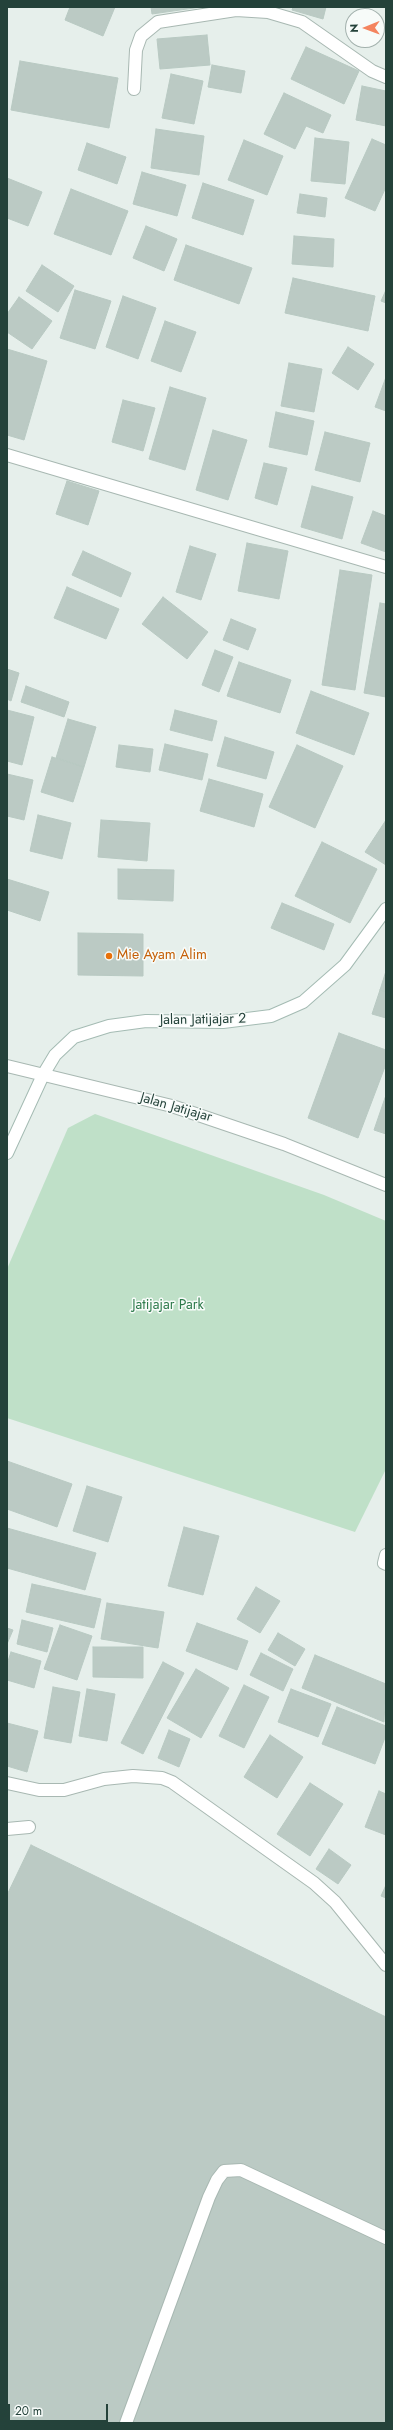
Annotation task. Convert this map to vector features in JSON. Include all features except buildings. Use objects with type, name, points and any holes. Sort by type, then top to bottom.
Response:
[{"type":"street","points":[[134,89],[136,50],[141,36],[158,22],[236,10],[268,12],[302,22],[372,71],[386,77]]},
{"type":"street","points":[[7,455],[386,567]]},
{"type":"street","name":"Jalan Jatijajar 2","points":[[43,1075],[55,1055],[74,1037],[109,1026],[146,1021],[223,1022],[257,1018],[271,1016],[303,1002],[346,965],[386,909]]},
{"type":"street","name":"Jalan Jatijajar","points":[[7,1066],[172,1106],[227,1123],[386,1185]]},
{"type":"street","points":[[7,1153],[43,1075]]},
{"type":"street","points":[[386,1555],[386,1564]]},
{"type":"street","points":[[7,1783],[39,1790],[64,1790],[104,1779],[134,1776],[162,1778],[172,1782],[314,1883],[335,1902],[386,1965]]},
{"type":"street","points":[[7,1829],[29,1827]]},
{"type":"street","points":[[126,2423],[209,2197],[217,2180],[224,2172],[242,2170],[386,2238]]},
{"type":"green space","name":"Jatijajar Park","points":[[95,1114],[324,1195],[386,1221],[386,1469],[355,1532],[7,1418],[7,1269],[68,1128]]},
{"type":"place","name":"Mie Ayam Alim","points":[[109,956]]}]
